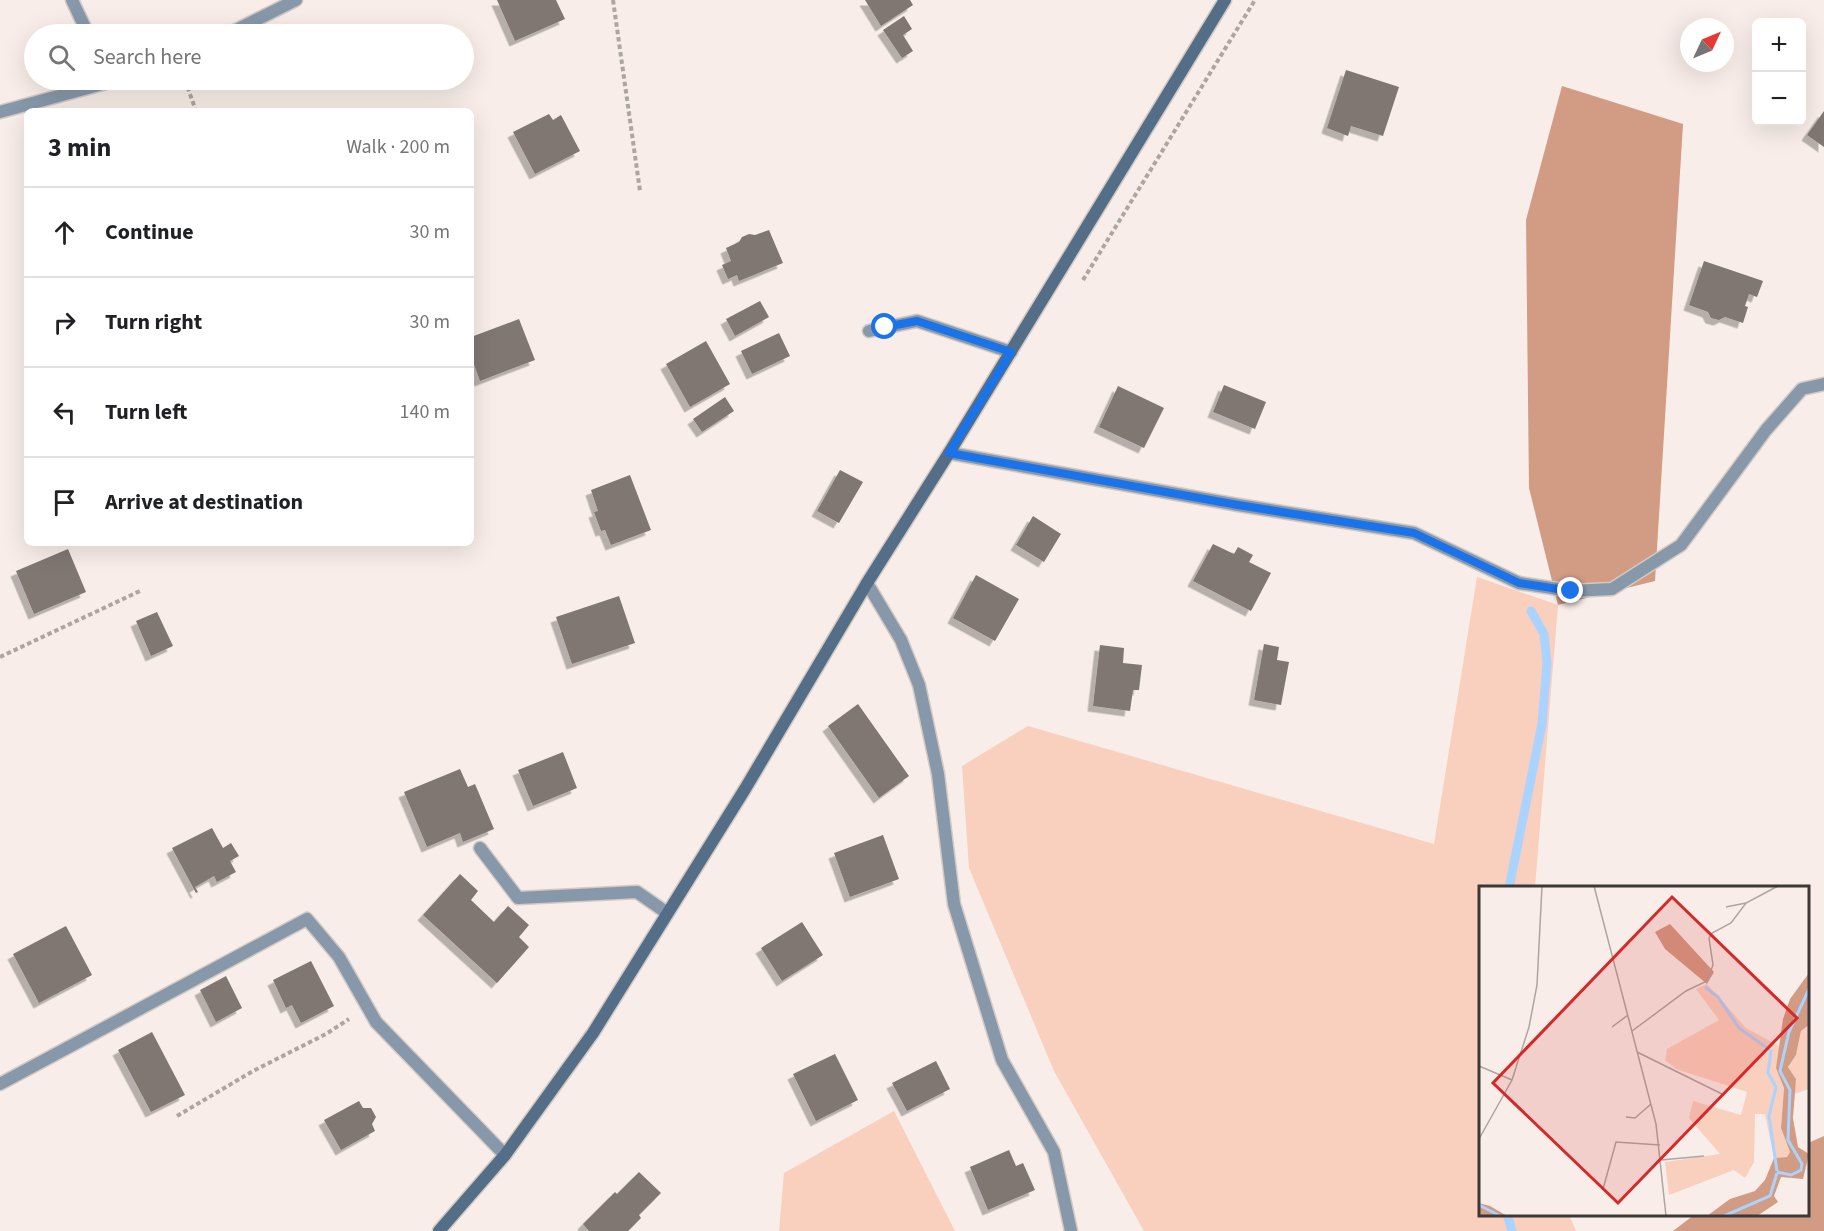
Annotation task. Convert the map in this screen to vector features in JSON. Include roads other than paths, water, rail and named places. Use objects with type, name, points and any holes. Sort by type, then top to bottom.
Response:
[{"type":"main road","points":[[439,1231],[506,1155],[593,1033],[745,789],[867,583],[949,453],[1225,0]]},
{"type":"street","points":[[72,0],[83,24]]},
{"type":"street","points":[[248,24],[296,0]]},
{"type":"street","points":[[0,112],[77,90]]},
{"type":"street","points":[[869,331],[917,321],[1011,352]]},
{"type":"street","points":[[949,453],[1238,505],[1414,533],[1519,583],[1571,591],[1612,589],[1681,545],[1766,430],[1802,389],[1824,384]]},
{"type":"street","points":[[867,583],[901,640],[919,685],[938,774],[954,904],[1002,1060],[1054,1152],[1071,1231]]},
{"type":"street","points":[[480,848],[518,898],[637,892],[668,913]]},
{"type":"street","points":[[0,1084],[307,919],[339,957],[376,1022],[506,1155]]},
{"type":"waterway","points":[[1509,886],[1542,724],[1547,663],[1544,634],[1531,611]]},
{"type":"waterway","points":[[1508,1216],[1512,1231]]}]
